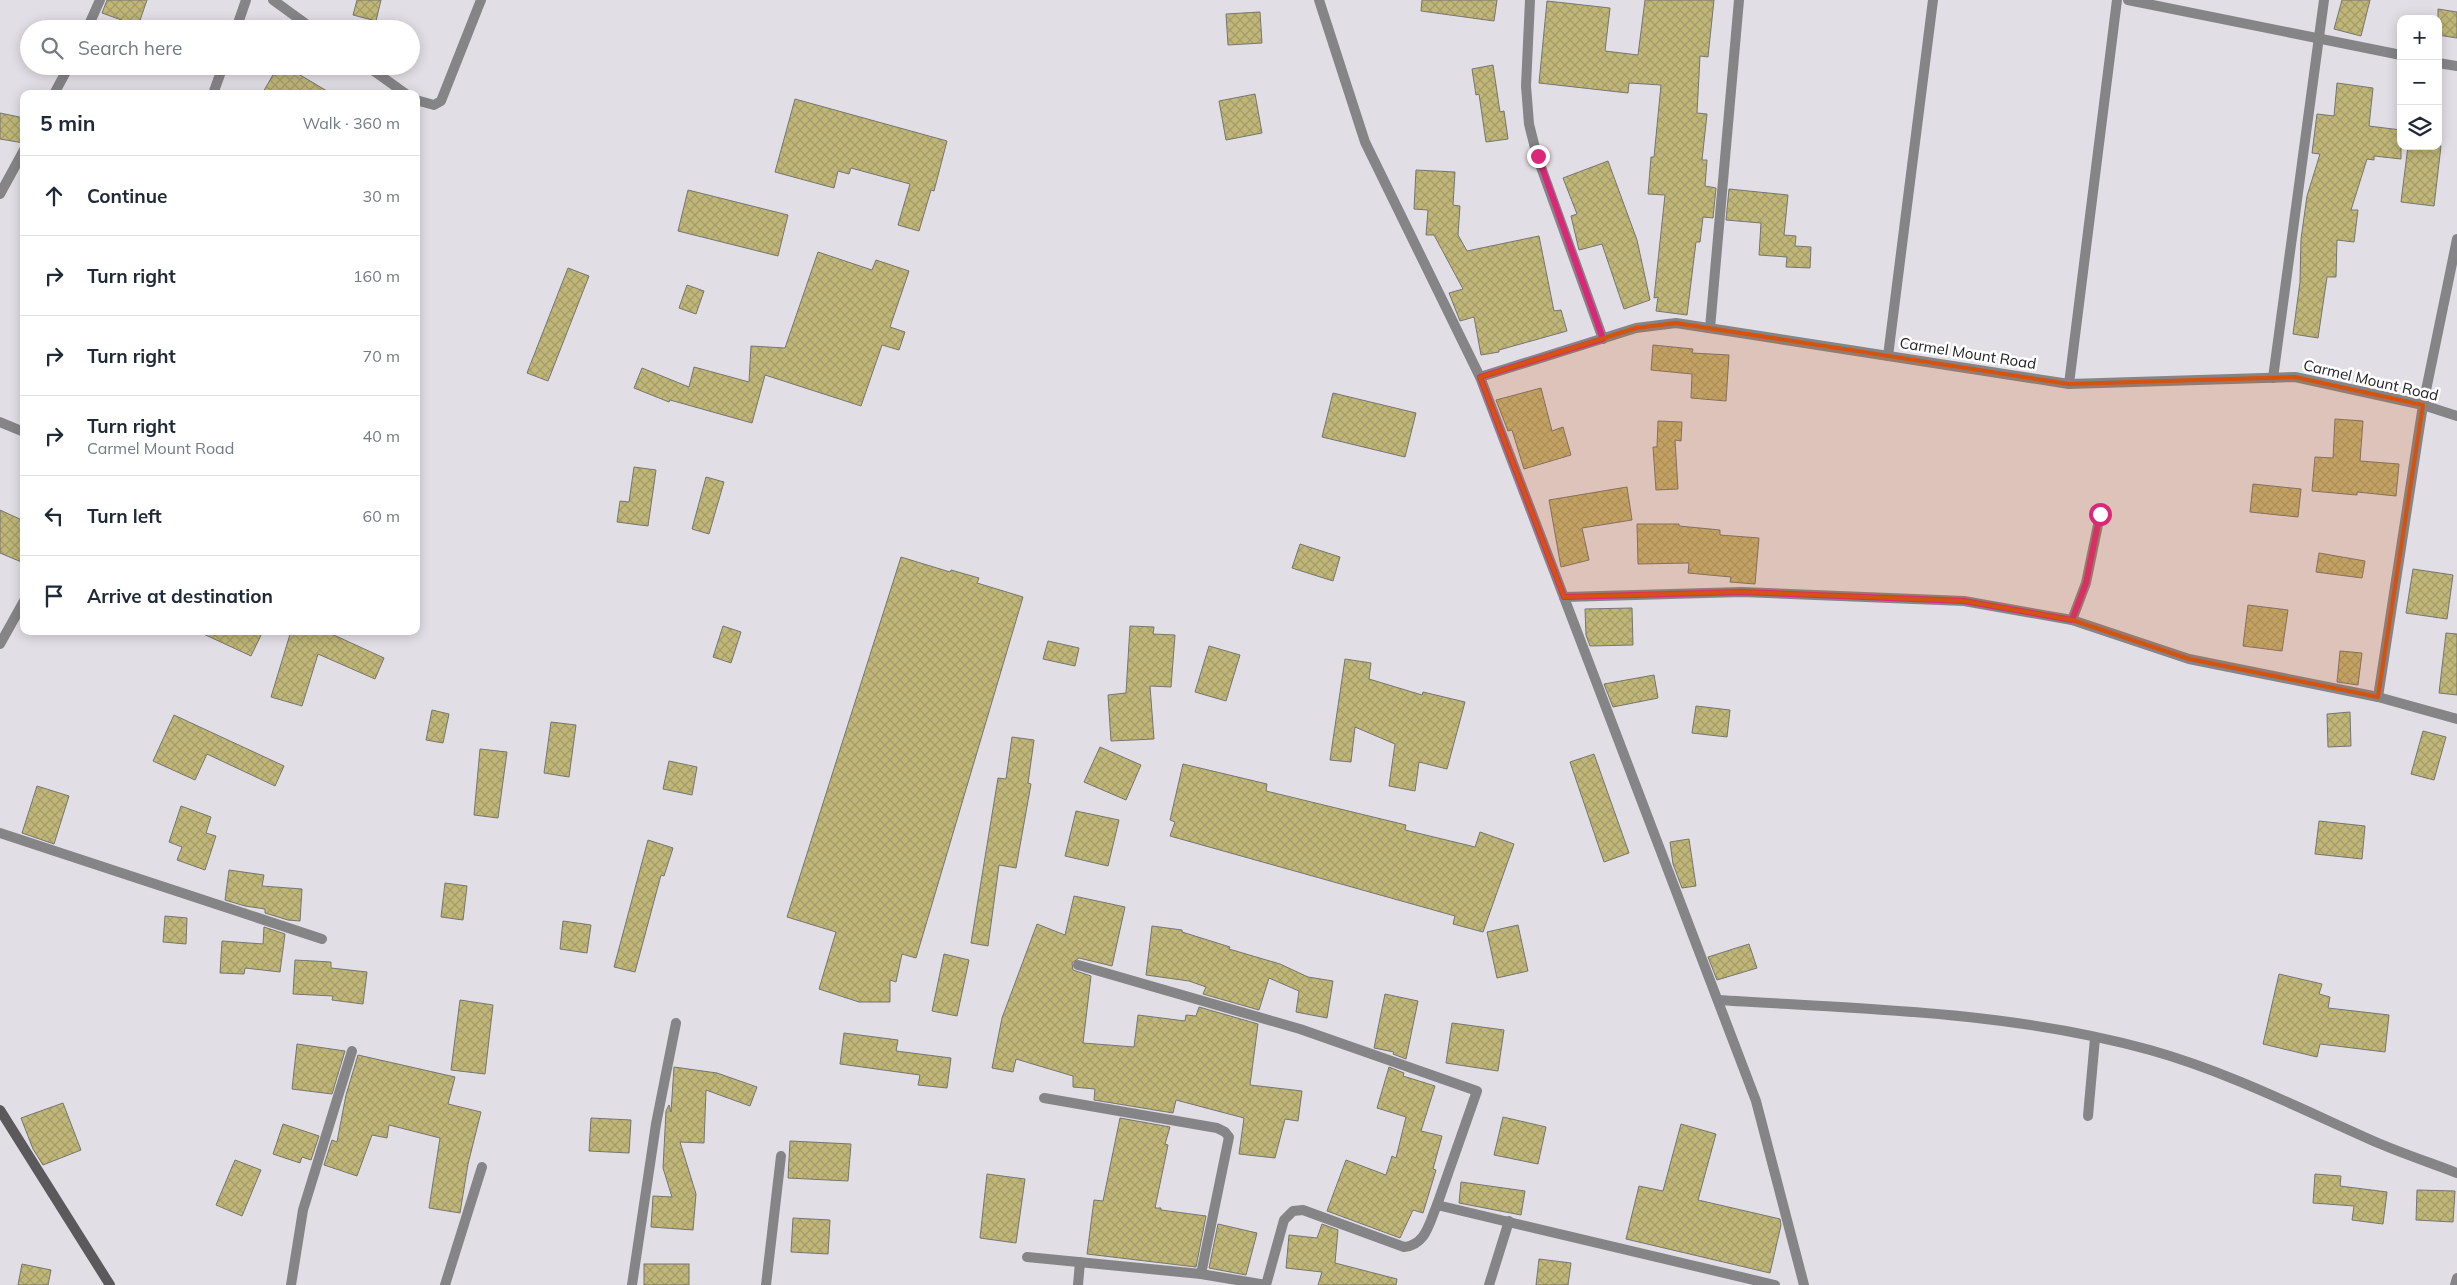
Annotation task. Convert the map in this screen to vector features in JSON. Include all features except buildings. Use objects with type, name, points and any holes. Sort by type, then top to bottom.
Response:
[{"type":"main road","points":[[0,1110],[110,1285]]},
{"type":"street","points":[[91,20],[100,0]]},
{"type":"street","points":[[239,20],[246,0]]},
{"type":"street","points":[[272,0],[301,20]]},
{"type":"street","points":[[420,101],[434,105],[441,101],[481,0]]},
{"type":"street","points":[[1319,0],[1365,142],[1480,377],[1718,1000],[1756,1101],[1804,1285]]},
{"type":"street","points":[[1530,0],[1526,86],[1529,124],[1538,156],[1603,339]]},
{"type":"street","points":[[1710,328],[1739,0]]},
{"type":"street","points":[[1888,356],[1933,0]]},
{"type":"street","points":[[2070,384],[2117,0]]},
{"type":"street","points":[[2128,0],[2397,54]]},
{"type":"street","points":[[2273,378],[2324,0]]},
{"type":"street","points":[[2442,63],[2457,66]]},
{"type":"street","points":[[56,90],[64,75]]},
{"type":"street","points":[[214,90],[220,75]]},
{"type":"street","points":[[380,75],[400,90]]},
{"type":"street","points":[[0,194],[20,157]]},
{"type":"street","points":[[2378,697],[2423,405],[2457,239]]},
{"type":"street","name":"Carmel Mount Road","points":[[1480,377],[1636,328],[1668,324],[1710,328],[2070,384],[2295,377],[2423,405],[2457,416]]},
{"type":"street","points":[[0,422],[20,430]]},
{"type":"street","points":[[2072,620],[2086,583],[2100,514]]},
{"type":"street","points":[[1564,597],[1742,592],[1964,601],[2072,620],[2190,659],[2378,697],[2457,719]]},
{"type":"street","points":[[0,644],[20,608]]},
{"type":"street","points":[[0,833],[322,939]]},
{"type":"street","points":[[1027,1257],[1201,1274],[1266,1285],[1284,1220],[1293,1211],[1303,1210],[1404,1246],[1414,1246],[1421,1241],[1437,1205],[1476,1091],[1300,1028],[1078,966]]},
{"type":"street","points":[[1718,1000],[1908,1011],[2041,1027],[2150,1050],[2246,1084],[2380,1143],[2457,1173]]},
{"type":"street","points":[[632,1285],[656,1124],[676,1023]]},
{"type":"street","points":[[2088,1116],[2095,1038]]},
{"type":"street","points":[[291,1285],[303,1210],[352,1052]]},
{"type":"street","points":[[1044,1098],[1217,1128],[1225,1132],[1229,1137],[1201,1274]]},
{"type":"street","points":[[766,1285],[781,1156]]},
{"type":"street","points":[[445,1285],[482,1167]]},
{"type":"street","points":[[1437,1205],[1775,1285]]},
{"type":"street","points":[[1489,1285],[1509,1221]]},
{"type":"street","points":[[1078,1285],[1080,1262]]},
{"type":"street","points":[[2455,1285],[2457,1278]]},
{"type":"highlighted area","points":[[1676,323],[2069,384],[2295,377],[2423,405],[2378,697],[2189,659],[2072,620],[1964,601],[1742,592],[1564,597],[1480,377],[1636,328]]},
{"type":"route","points":[[1538,156],[1603,339],[1480,377],[1564,597],[1742,592],[1964,601],[2072,620],[2086,583],[2100,514]]}]
